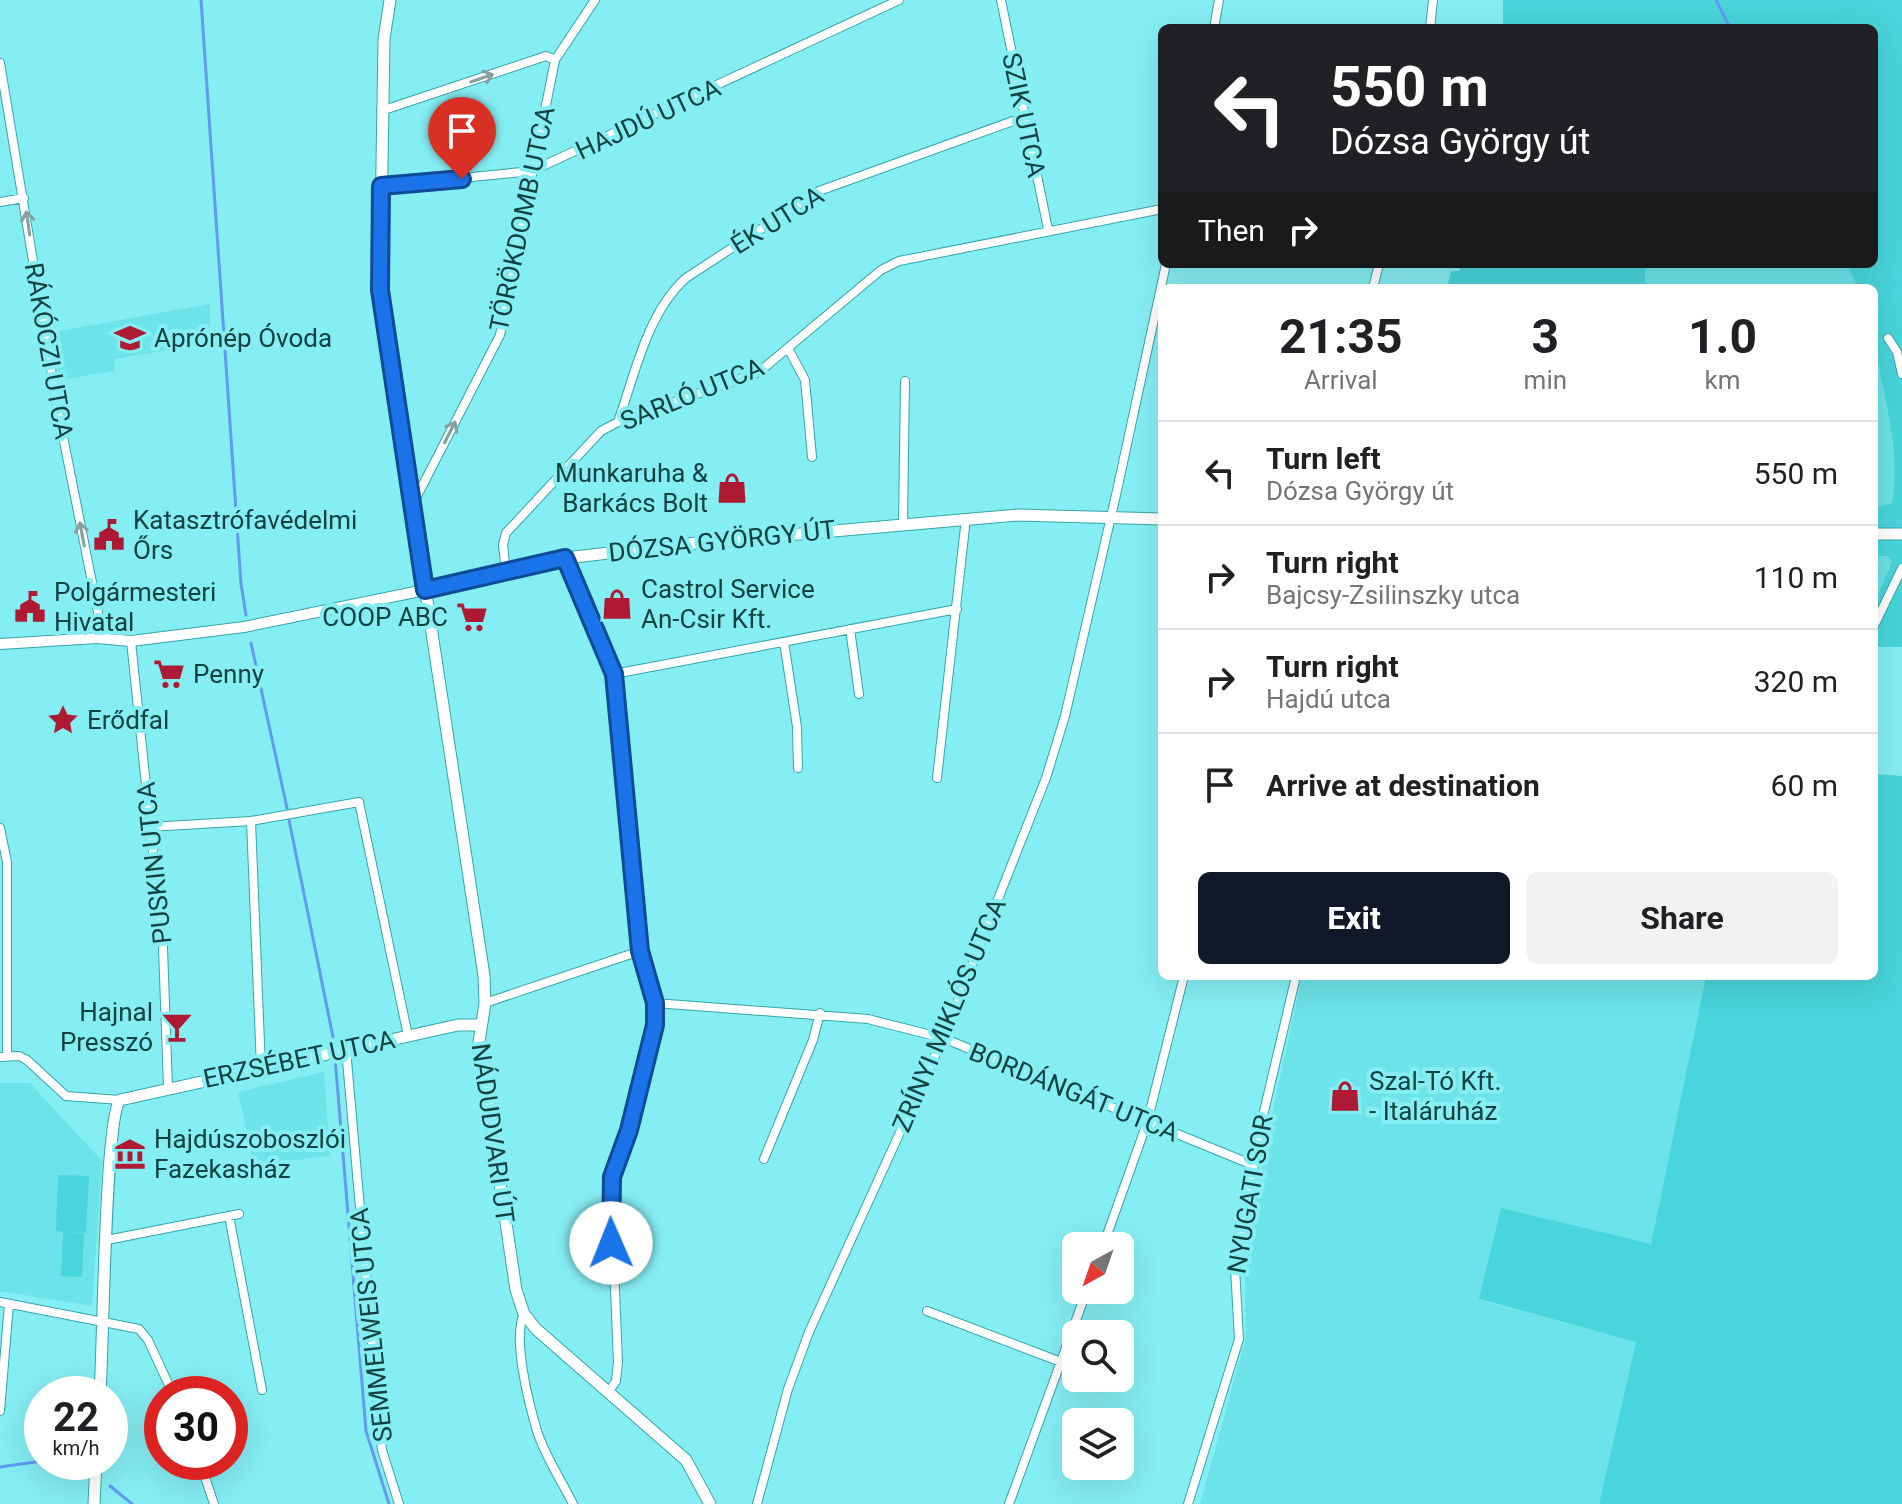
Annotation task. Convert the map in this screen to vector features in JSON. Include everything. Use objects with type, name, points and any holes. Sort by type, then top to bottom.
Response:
[{"type":"main road","name":"NÁDUDVARI ÚT","points":[[390,0],[384,39],[381,111],[380,290],[462,820],[485,1003],[479,1025],[516,1290],[524,1314],[536,1329],[686,1460],[710,1504]]},
{"type":"main road","name":"DÓZSA GYÖRGY ÚT","points":[[425,590],[565,558],[903,524],[966,518],[1109,516],[1158,519]]},
{"type":"main road","points":[[1878,534],[1902,534]]},
{"type":"main road","name":"ERZSÉBET UTCA","points":[[120,1100],[458,1025],[479,1025]]},
{"type":"main road","points":[[101,1376],[113,1112],[120,1100]]},
{"type":"main road","points":[[94,1504],[95,1480]]},
{"type":"street","points":[[381,111],[546,56],[555,60],[595,0]]},
{"type":"street","name":"HAJDÚ UTCA","points":[[381,186],[532,171],[899,0]]},
{"type":"street","name":"SZIK UTCA","points":[[1001,0],[1048,229]]},
{"type":"street","points":[[1215,24],[1219,0]]},
{"type":"street","points":[[1430,24],[1433,0]]},
{"type":"street","name":"TÖRÖKDOMB UTCA","points":[[414,502],[500,335],[555,60]]},
{"type":"street","name":"RÁKÓCZI UTCA","points":[[0,63],[55,397],[100,638]]},
{"type":"street","name":"ÉK UTCA","points":[[618,422],[653,324],[669,297],[686,278],[819,191],[1024,117]]},
{"type":"street","points":[[0,202],[24,198]]},
{"type":"street","name":"SARLÓ UTCA","points":[[506,572],[503,545],[506,533],[593,438],[618,422],[759,372],[890,265],[1048,229],[1158,210]]},
{"type":"street","name":"ZRÍNYI MIKLÓS UTCA","points":[[757,1504],[788,1389],[809,1332],[943,1038],[1050,767],[1065,716],[1158,299]]},
{"type":"street","points":[[1888,338],[1897,352],[1902,374]]},
{"type":"street","points":[[789,350],[805,380],[812,457]]},
{"type":"street","points":[[903,524],[905,381]]},
{"type":"street","points":[[937,778],[966,518]]},
{"type":"street","points":[[565,558],[614,674],[640,951],[655,1003],[655,1025],[629,1130],[612,1177],[609,1217],[618,1362],[616,1381],[609,1391]]},
{"type":"street","points":[[1878,618],[1902,568]]},
{"type":"street","name":"DÓZSA GYÖRGY ÚT","points":[[0,644],[100,638],[131,641],[307,617],[425,590]]},
{"type":"street","points":[[614,674],[957,609]]},
{"type":"street","points":[[850,629],[859,694]]},
{"type":"street","name":"PUSKIN UTCA","points":[[131,641],[163,948],[168,1087]]},
{"type":"street","points":[[784,642],[797,727],[798,768]]},
{"type":"street","points":[[149,827],[251,821],[359,802],[408,1036]]},
{"type":"street","points":[[251,821],[261,1068]]},
{"type":"street","points":[[0,828],[7,862],[4,1056],[27,1060],[66,1096],[120,1100]]},
{"type":"street","points":[[485,1003],[640,951]]},
{"type":"street","points":[[1108,1232],[1147,1123],[1183,980]]},
{"type":"street","name":"NYUGATI SOR","points":[[1188,1504],[1239,1339],[1235,1268],[1253,1165],[1295,980]]},
{"type":"street","name":"BORDÁNGÁT UTCA","points":[[655,1003],[820,1013],[868,1019],[943,1038],[1253,1165]]},
{"type":"street","points":[[764,1159],[813,1040],[820,1013]]},
{"type":"street","name":"SEMMELWEIS UTCA","points":[[346,1049],[382,1450],[399,1504]]},
{"type":"street","points":[[107,1240],[234,1215],[262,1390]]},
{"type":"street","points":[[0,1411],[4,1303],[105,1320],[142,1332],[164,1376]]},
{"type":"street","points":[[1009,1504],[1082,1304]]},
{"type":"street","points":[[927,1311],[1061,1362]]},
{"type":"street","points":[[524,1314],[519,1326],[522,1358],[537,1431],[573,1504]]},
{"type":"street","points":[[206,1480],[214,1504]]},
{"type":"shaded area","points":[[1503,0],[1902,0],[1902,647],[1878,647],[1878,595],[1892,562],[1888,556],[1878,556],[1878,507],[1892,503],[1895,464],[1878,359],[1878,284],[1856,284],[1849,268],[1878,268],[1878,24],[1503,24]]},
{"type":"shaded area","points":[[1460,268],[1645,268],[1645,284],[1448,284],[1451,271],[1459,271]]},
{"type":"shaded area","points":[[1645,268],[1849,268],[1856,284],[1645,284]]},
{"type":"shaded area","name":"Aprónép Óvoda","points":[[210,304],[210,343],[114,359],[115,371],[55,381],[48,333]]},
{"type":"shaded area","points":[[1878,358],[1892,419],[1898,484],[1892,503],[1878,507]]},
{"type":"shaded area","points":[[1878,556],[1888,556],[1892,562],[1878,595]]},
{"type":"shaded area","points":[[1878,774],[1902,776],[1902,1504],[1599,1504],[1636,1342],[1479,1299],[1501,1208],[1651,1244],[1705,980],[1878,980]]},
{"type":"shaded area","points":[[1301,980],[1705,980],[1651,1244],[1501,1209],[1480,1300],[1636,1342],[1599,1504],[1200,1504],[1246,1337],[1244,1243]]},
{"type":"shaded area","points":[[324,1072],[330,1156],[254,1165],[238,1092]]},
{"type":"shaded area","points":[[0,1083],[30,1083],[102,1161],[92,1306],[0,1291]]},
{"type":"shaded area","points":[[58,1175],[89,1176],[86,1233],[71,1232],[84,1234],[82,1277],[61,1276],[63,1232],[56,1231]]},
{"type":"waterway","points":[[201,0],[241,584],[246,615]]},
{"type":"waterway","points":[[1716,0],[1728,24]]},
{"type":"waterway","points":[[251,643],[287,808]]},
{"type":"waterway","points":[[289,820],[333,1037]]},
{"type":"waterway","points":[[335,1058],[366,1431],[389,1504]]},
{"type":"waterway","points":[[0,1467],[24,1464]]},
{"type":"waterway","points":[[110,1486],[132,1504]]},
{"type":"place","name":"Aprónép Óvoda","points":[[130,338]]},
{"type":"place","name":"Munkaruha & Barkács Bolt","points":[[732,488]]},
{"type":"place","name":"Katasztrófavédelmi Őrs","points":[[109,535]]},
{"type":"place","name":"Castrol Service An-Csir Kft.","points":[[617,604]]},
{"type":"place","name":"Polgármesteri Hivatal","points":[[30,607]]},
{"type":"place","name":"COOP ABC","points":[[472,617]]},
{"type":"place","name":"Penny","points":[[169,674]]},
{"type":"place","name":"Erődfal","points":[[63,720]]},
{"type":"place","name":"Hajnal Presszó","points":[[177,1027]]},
{"type":"place","name":"Szal-Tó Kft. - Italáruház","points":[[1345,1096]]},
{"type":"place","name":"Hajdúszoboszlói Fazekasház","points":[[130,1154]]},
{"type":"route","points":[[462,179],[381,186],[380,290],[425,590],[565,558],[614,674],[640,951],[655,1003],[655,1025],[629,1130],[612,1177],[611,1243]]}]
